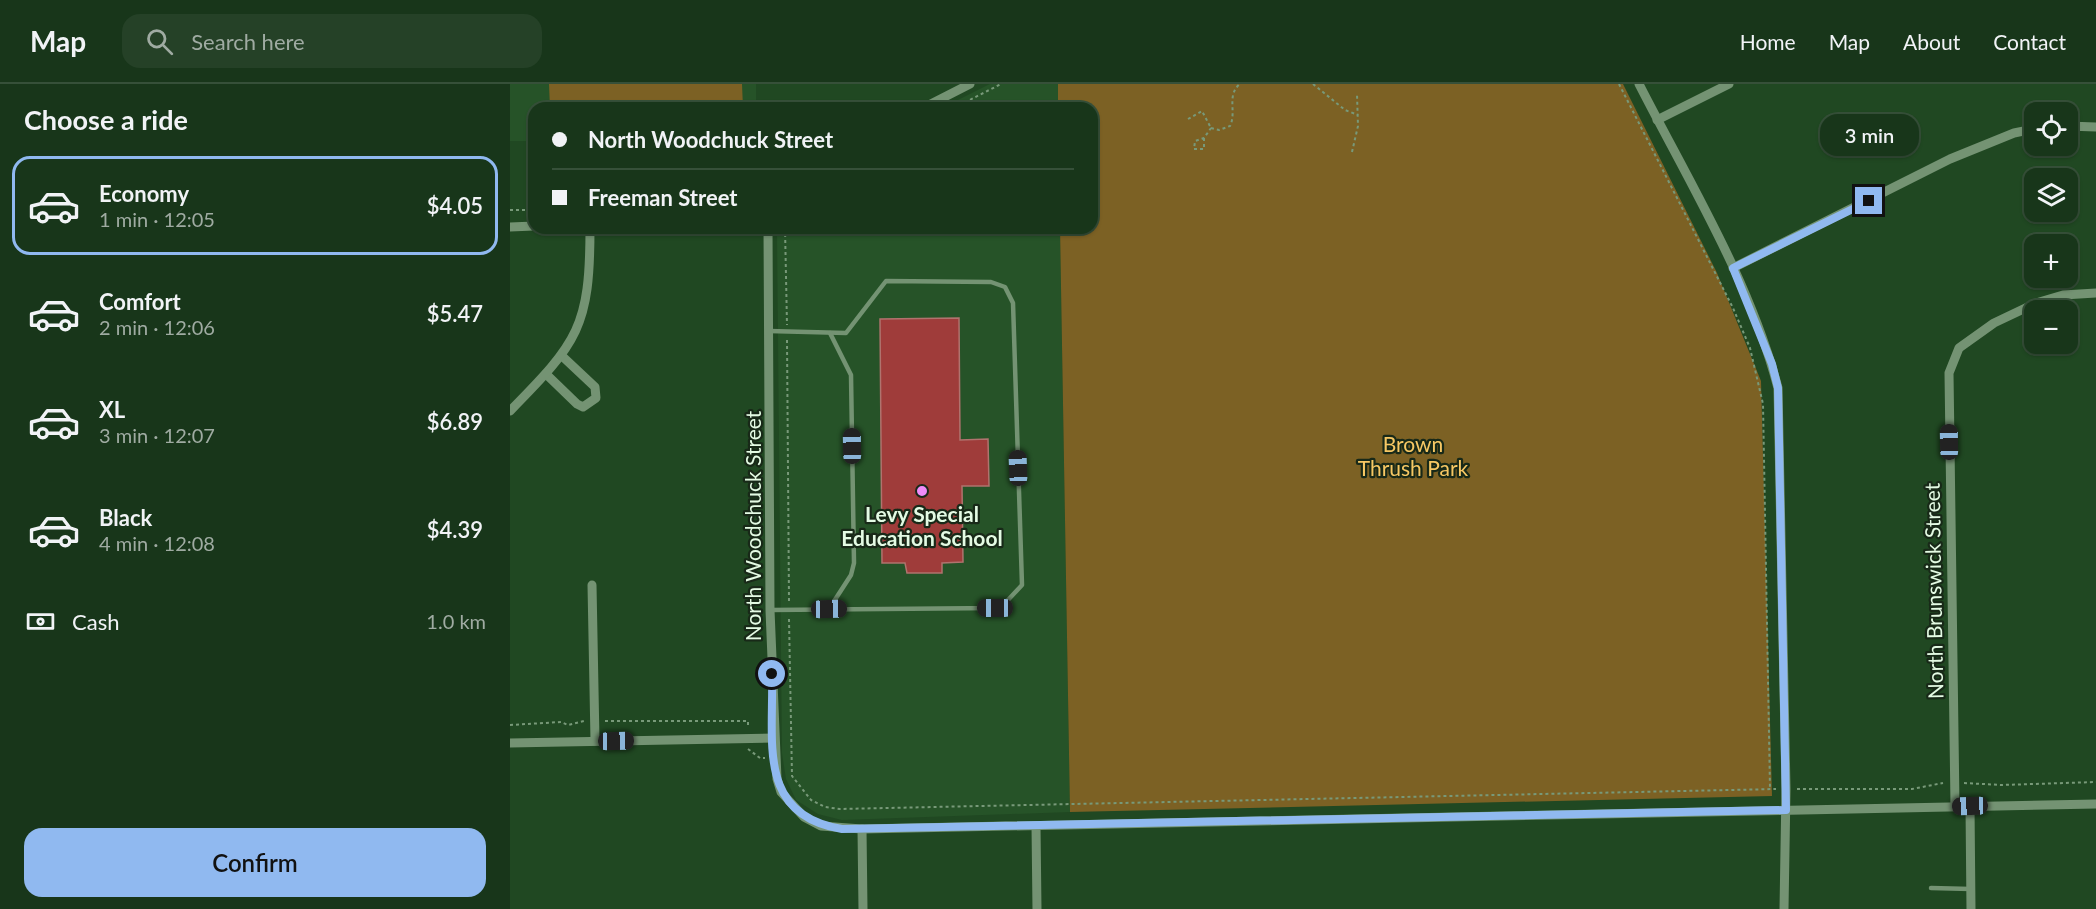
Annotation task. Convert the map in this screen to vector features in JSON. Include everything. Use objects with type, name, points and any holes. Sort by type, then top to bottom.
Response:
[{"type":"street","points":[[935,102],[970,84]]},
{"type":"street","points":[[1639,84],[1733,268],[1772,364],[1778,388],[1786,789],[1784,909]]},
{"type":"street","points":[[1658,120],[1729,84]]},
{"type":"street","points":[[2078,126],[2096,127]]},
{"type":"street","points":[[1733,268],[1950,159],[2024,131]]},
{"type":"street","points":[[510,227],[528,226]]},
{"type":"street","points":[[510,411],[562,356],[582,319],[590,270],[590,234]]},
{"type":"street","name":"North Woodchuck Street","points":[[768,234],[770,610],[774,757],[781,792],[804,817],[821,826],[862,829],[1036,826],[2096,804]]},
{"type":"street","name":"North Brunswick Street","points":[[1955,806],[1949,374],[1959,348],[1994,323],[2036,303],[2063,294],[2096,293]]},
{"type":"street","points":[[546,374],[577,404],[583,407],[592,403],[596,398],[595,387],[562,356]]},
{"type":"street","points":[[592,585],[595,741]]},
{"type":"street","points":[[510,743],[774,738]]},
{"type":"street","points":[[1970,806],[1971,909]]},
{"type":"street","points":[[1036,826],[1037,909]]},
{"type":"street","points":[[862,829],[863,909]]},
{"type":"lane","points":[[769,331],[846,333],[886,281],[991,282],[1005,287],[1013,303],[1022,585],[1008,600],[995,608],[770,610]]},
{"type":"lane","points":[[829,609],[850,575],[854,563],[851,375],[830,333]]},
{"type":"lane","points":[[1930,888],[1971,889]]},
{"type":"path","points":[[966,102],[1001,84]]},
{"type":"path","points":[[1188,119],[1202,111],[1211,128],[1219,130],[1230,126],[1234,118],[1231,100],[1234,89],[1240,84]]},
{"type":"path","points":[[1312,84],[1345,110],[1358,114]]},
{"type":"path","points":[[1619,84],[1733,308],[1749,348],[1763,404],[1770,789]]},
{"type":"path","points":[[1352,152],[1358,114],[1357,94]]},
{"type":"path","points":[[1204,138],[1195,141],[1194,149],[1204,149],[1204,138],[1211,128]]},
{"type":"path","points":[[510,210],[528,210]]},
{"type":"path","points":[[785,234],[792,776],[811,800],[825,807],[840,809],[1770,789],[1912,789],[1954,783],[2002,786],[2096,783]]},
{"type":"path","points":[[510,725],[561,722],[568,725],[594,721],[748,721],[748,750],[760,758],[774,757]]},
{"type":"shaded area","points":[[510,84],[756,84],[756,102],[528,102],[528,141],[510,141]]},
{"type":"shaded area","points":[[990,84],[1058,84],[1058,102],[954,102]]},
{"type":"shaded area","name":"Levy Special Education School","points":[[777,234],[1060,234],[1070,812],[842,820],[818,814],[796,800],[786,779],[782,753]]},
{"type":"green space","points":[[549,84],[742,84],[743,102],[550,102]]},
{"type":"green space","name":"Brown Thrush Park","points":[[1058,84],[1623,84],[1717,273],[1761,381],[1772,796],[1070,812],[1060,234],[1098,234],[1098,102],[1058,102]]},
{"type":"building","points":[[959,318],[960,440],[988,439],[989,486],[962,486],[963,562],[942,563],[942,573],[907,573],[905,563],[882,563],[880,319]]},
{"type":"place","name":"Levy Special Education School","points":[[922,491]]},
{"type":"route","points":[[772,674],[774,757],[781,792],[791,806],[804,817],[821,826],[842,829],[1786,810],[1778,388],[1772,364],[1733,268],[1869,201]]}]
